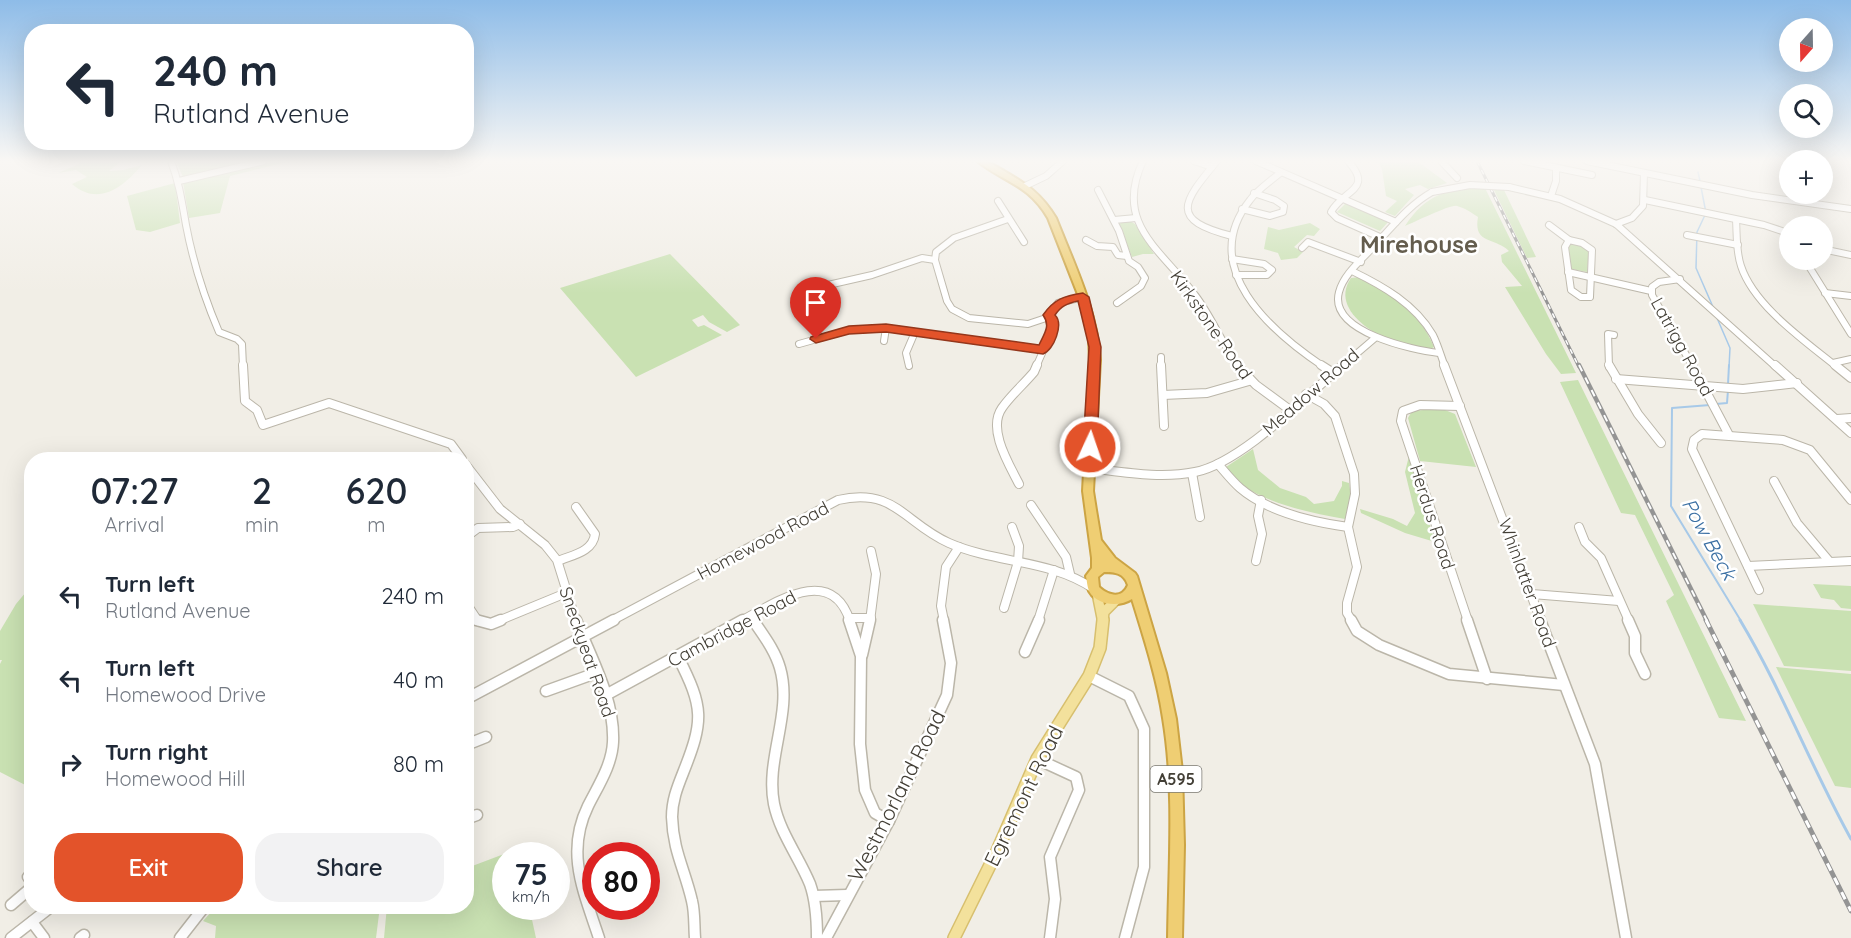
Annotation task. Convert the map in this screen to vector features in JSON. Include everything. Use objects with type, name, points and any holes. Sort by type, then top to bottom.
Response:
[{"type":"highway","name":"A595","points":[[1043,205],[1052,218],[1083,297],[1095,347],[1088,501],[1095,538],[1096,571],[1091,583],[1095,591]]},
{"type":"highway","name":"A595","points":[[1095,538],[1103,551],[1118,567],[1131,576],[1160,673],[1170,719],[1175,771],[1175,938]]},
{"type":"highway","points":[[1096,571],[1107,565],[1118,567]]},
{"type":"highway","points":[[1095,591],[1108,599],[1120,600],[1132,592],[1134,585]]},
{"type":"highway","name":"A595","points":[[1120,600],[1144,624]]},
{"type":"main road","points":[[1095,591],[1102,621]]},
{"type":"main road","points":[[1102,621],[1107,608],[1120,600]]},
{"type":"main road","name":"Egremont Road","points":[[954,938],[997,851],[1037,759],[1089,676],[1100,648],[1102,621]]},
{"type":"street","points":[[183,205],[202,293],[219,332],[237,339],[242,344],[245,401],[257,410],[263,424],[329,403],[451,444],[457,452]]},
{"type":"street","points":[[1000,205],[1023,242]]},
{"type":"street","points":[[1106,205],[1129,261],[1138,267],[1144,281],[1117,303]]},
{"type":"street","name":"Kirkstone Road","points":[[1134,205],[1136,218],[1152,246],[1196,297],[1228,354],[1249,381],[1290,410]]},
{"type":"street","points":[[1187,205],[1186,214],[1191,222],[1201,228],[1232,236]]},
{"type":"street","points":[[1245,205],[1232,236],[1232,259],[1236,274],[1251,304],[1270,327],[1294,348],[1332,372]]},
{"type":"street","points":[[1242,209],[1270,216],[1284,212],[1283,205]]},
{"type":"street","points":[[1336,205],[1333,207],[1333,215],[1382,238]]},
{"type":"street","points":[[1356,205],[1396,222]]},
{"type":"street","name":"Meadow Road","points":[[1089,468],[1159,474],[1192,473],[1218,464],[1242,451],[1306,394],[1375,338],[1350,320],[1340,305],[1338,296],[1340,286],[1412,205]]},
{"type":"street","name":"Meadow Road","points":[[1571,205],[1616,224],[1851,433]]},
{"type":"street","points":[[1616,224],[1636,215],[1643,205]]},
{"type":"street","points":[[1667,205],[1779,230]]},
{"type":"street","points":[[1816,205],[1851,210]]},
{"type":"street","points":[[1114,220],[1136,218]]},
{"type":"street","points":[[1008,219],[946,242],[936,252],[934,260],[947,301],[959,315],[1020,324],[1036,322],[1049,315],[1058,303],[1083,297]]},
{"type":"street","points":[[1736,220],[1741,268],[1756,293],[1786,325],[1851,378]]},
{"type":"street","points":[[1549,225],[1569,240],[1582,243],[1592,250],[1591,296],[1584,298],[1572,292],[1564,247],[1569,240]]},
{"type":"street","points":[[1687,235],[1738,245]]},
{"type":"street","points":[[1086,240],[1097,246],[1113,247],[1118,255],[1127,256]]},
{"type":"street","points":[[1302,248],[1308,242],[1361,262]]},
{"type":"street","points":[[1833,251],[1851,255]]},
{"type":"street","points":[[828,285],[872,275],[922,258],[934,260]]},
{"type":"street","points":[[1232,259],[1264,264],[1272,270],[1267,275],[1236,274]]},
{"type":"street","points":[[1811,270],[1851,334]]},
{"type":"street","name":"Whinlatter Road","points":[[1352,271],[1389,290],[1412,307],[1433,336],[1595,764],[1626,938]]},
{"type":"street","points":[[1568,272],[1651,291]]},
{"type":"street","name":"Latrigg Road","points":[[1680,279],[1656,283],[1651,291],[1704,385],[1729,435]]},
{"type":"street","points":[[1826,293],[1851,296]]},
{"type":"street","points":[[1019,484],[1005,455],[996,423],[1001,410],[1034,372],[1054,326],[1049,315]]},
{"type":"street","points":[[799,344],[849,330],[886,328],[1043,350]]},
{"type":"street","points":[[884,341],[886,328]]},
{"type":"street","points":[[909,366],[906,353],[915,332]]},
{"type":"street","points":[[1608,334],[1608,364],[1638,414],[1661,443]]},
{"type":"street","points":[[1375,338],[1408,350],[1439,353]]},
{"type":"street","points":[[1161,357],[1164,426]]},
{"type":"street","points":[[1833,363],[1851,359]]},
{"type":"street","points":[[1616,379],[1743,389],[1797,383]]},
{"type":"street","points":[[1163,395],[1195,396],[1224,391],[1249,381]]},
{"type":"street","points":[[1306,394],[1324,404],[1335,416],[1355,483],[1354,504],[1348,527],[1357,567],[1347,603],[1347,613],[1357,631],[1379,645],[1435,669],[1466,677],[1564,685]]},
{"type":"street","name":"Herdus Road","points":[[1460,406],[1412,406],[1403,411],[1401,421],[1487,679]]},
{"type":"street","points":[[1837,419],[1851,418]]},
{"type":"street","points":[[1759,590],[1692,449],[1694,440],[1702,434],[1784,440],[1810,450],[1851,500]]},
{"type":"street","points":[[1218,464],[1242,490],[1261,500],[1320,522],[1348,527]]},
{"type":"street","points":[[1192,473],[1200,517]]},
{"type":"street","name":"Sneckyeat Road","points":[[474,476],[499,509],[538,539],[558,561],[566,593],[585,637],[611,722],[613,746],[578,829],[576,846],[578,864],[598,938]]},
{"type":"street","points":[[1774,481],[1797,523],[1829,561]]},
{"type":"street","name":"Homewood Road","points":[[474,695],[844,498],[864,495],[883,499],[931,534],[959,547],[1070,574]]},
{"type":"street","points":[[1256,561],[1262,534],[1258,516],[1261,500]]},
{"type":"street","points":[[1031,505],[1066,557],[1070,574],[1095,591]]},
{"type":"street","points":[[558,561],[587,549],[594,542],[595,534],[576,507]]},
{"type":"street","points":[[474,531],[478,528],[513,527],[520,524]]},
{"type":"street","points":[[1004,608],[1018,562],[1019,546],[1012,527]]},
{"type":"street","points":[[1579,527],[1585,542],[1601,558],[1635,636],[1635,653],[1646,674]]},
{"type":"street","name":"Westmorland Road","points":[[826,938],[847,895],[889,821],[947,695],[951,663],[940,606],[946,567],[959,547]]},
{"type":"street","name":"Cambridge Road","points":[[871,551],[877,561],[871,618],[861,656],[860,744],[865,790],[875,813],[889,821]]},
{"type":"street","points":[[1748,566],[1851,561]]},
{"type":"street","points":[[1025,652],[1036,629],[1054,570]]},
{"type":"street","points":[[1070,574],[1096,571]]},
{"type":"street","name":"Cambridge Road","points":[[604,696],[785,597],[806,590],[826,592],[834,596],[846,609],[861,656]]},
{"type":"street","points":[[474,619],[482,625],[491,624],[566,593]]},
{"type":"street","points":[[1532,594],[1619,601]]},
{"type":"street","points":[[751,616],[777,658],[781,672],[782,701],[772,782],[774,803],[785,835],[814,896],[817,938]]},
{"type":"street","points":[[849,618],[871,618]]},
{"type":"street","points":[[678,657],[693,686],[700,711],[697,738],[673,799],[672,816],[674,848],[693,903],[695,938]]},
{"type":"street","points":[[546,691],[596,673]]},
{"type":"street","points":[[1089,676],[1129,696],[1144,729],[1144,867],[1125,938]]},
{"type":"street","points":[[474,742],[486,737]]},
{"type":"street","points":[[1037,759],[1076,777],[1079,789],[1050,857],[1055,899],[1050,938]]},
{"type":"street","points":[[11,905],[24,889]]},
{"type":"street","points":[[814,896],[847,895]]},
{"type":"street","points":[[11,938],[42,914]]},
{"type":"street","points":[[180,938],[199,914]]},
{"type":"street","points":[[32,922],[44,938]]},
{"type":"green space","points":[[129,205],[178,205],[180,223],[150,232],[136,230]]},
{"type":"green space","points":[[187,205],[222,205],[220,213],[189,218]]},
{"type":"green space","points":[[1344,205],[1350,205],[1389,221],[1380,231],[1337,212]]},
{"type":"green space","points":[[1393,205],[1405,205],[1395,216],[1385,212]]},
{"type":"green space","points":[[1424,205],[1493,205],[1576,373],[1561,374],[1546,354],[1505,287],[1522,286],[1502,262],[1501,255],[1509,251],[1482,236],[1477,226],[1478,217],[1463,208],[1453,206],[1405,226]]},
{"type":"green space","points":[[1501,205],[1511,205],[1536,257],[1527,258]]},
{"type":"green space","points":[[1128,220],[1135,224],[1154,254],[1132,257],[1119,224]]},
{"type":"green space","points":[[1310,223],[1320,229],[1314,236],[1307,235],[1294,247],[1303,252],[1297,258],[1281,260],[1278,253],[1264,249],[1268,227],[1279,230]]},
{"type":"green space","points":[[1574,242],[1589,249],[1587,272],[1571,269],[1568,244]]},
{"type":"green space","points":[[670,254],[740,325],[727,332],[709,322],[703,315],[692,320],[698,327],[704,325],[722,335],[636,377],[560,288]]},
{"type":"green space","points":[[1360,277],[1404,305],[1421,323],[1434,347],[1425,349],[1393,342],[1360,322],[1349,309],[1345,294],[1351,278]]},
{"type":"green space","points":[[1578,380],[1746,721],[1719,718],[1666,601],[1674,595],[1635,515],[1621,513],[1560,382]]},
{"type":"green space","points":[[1445,410],[1455,414],[1476,467],[1420,461],[1408,418],[1412,411]]},
{"type":"green space","points":[[1253,449],[1258,470],[1280,488],[1306,497],[1314,504],[1334,501],[1342,486],[1342,481],[1349,483],[1351,496],[1345,519],[1278,503],[1242,485],[1226,467]]},
{"type":"green space","points":[[1409,456],[1435,542],[1405,533],[1361,513],[1360,509],[1393,519],[1407,526],[1415,513],[1405,472]]},
{"type":"green space","points":[[1813,584],[1851,586],[1851,609],[1841,608],[1834,600],[1821,598]]},
{"type":"green space","points":[[24,594],[24,784],[0,772],[0,664],[2,660],[0,660],[0,631]]},
{"type":"green space","points":[[1753,604],[1851,611],[1851,671],[1784,666]]},
{"type":"green space","points":[[1776,667],[1851,674],[1851,788],[1835,786]]},
{"type":"green space","points":[[492,858],[492,920],[532,920],[536,938],[384,938],[386,914],[474,914],[474,865]]},
{"type":"green space","points":[[209,914],[379,914],[376,938],[215,938],[216,926],[203,921]]},
{"type":"waterway","name":"Pow Beck","points":[[1704,205],[1706,213],[1697,232],[1696,268],[1713,307]]},
{"type":"waterway","name":"Pow Beck","points":[[1717,318],[1730,348],[1729,367]]},
{"type":"waterway","name":"Pow Beck","points":[[1728,384],[1729,365]]},
{"type":"waterway","name":"Pow Beck","points":[[1716,404],[1727,403],[1728,390]]},
{"type":"waterway","name":"Pow Beck","points":[[1710,405],[1672,408],[1671,506],[1741,621]]},
{"type":"waterway","name":"Pow Beck","points":[[1740,620],[1851,839]]},
{"type":"railway","points":[[1499,205],[1579,367]]},
{"type":"railway","points":[[1579,365],[1707,621]]},
{"type":"railway","points":[[1706,620],[1851,911]]},
{"type":"district","name":"Mirehouse","points":[[1419,245]]},
{"type":"route","points":[[816,339],[849,330],[886,328],[1043,350],[1054,326],[1049,315],[1054,308],[1065,300],[1083,297],[1095,347],[1090,447]]}]
